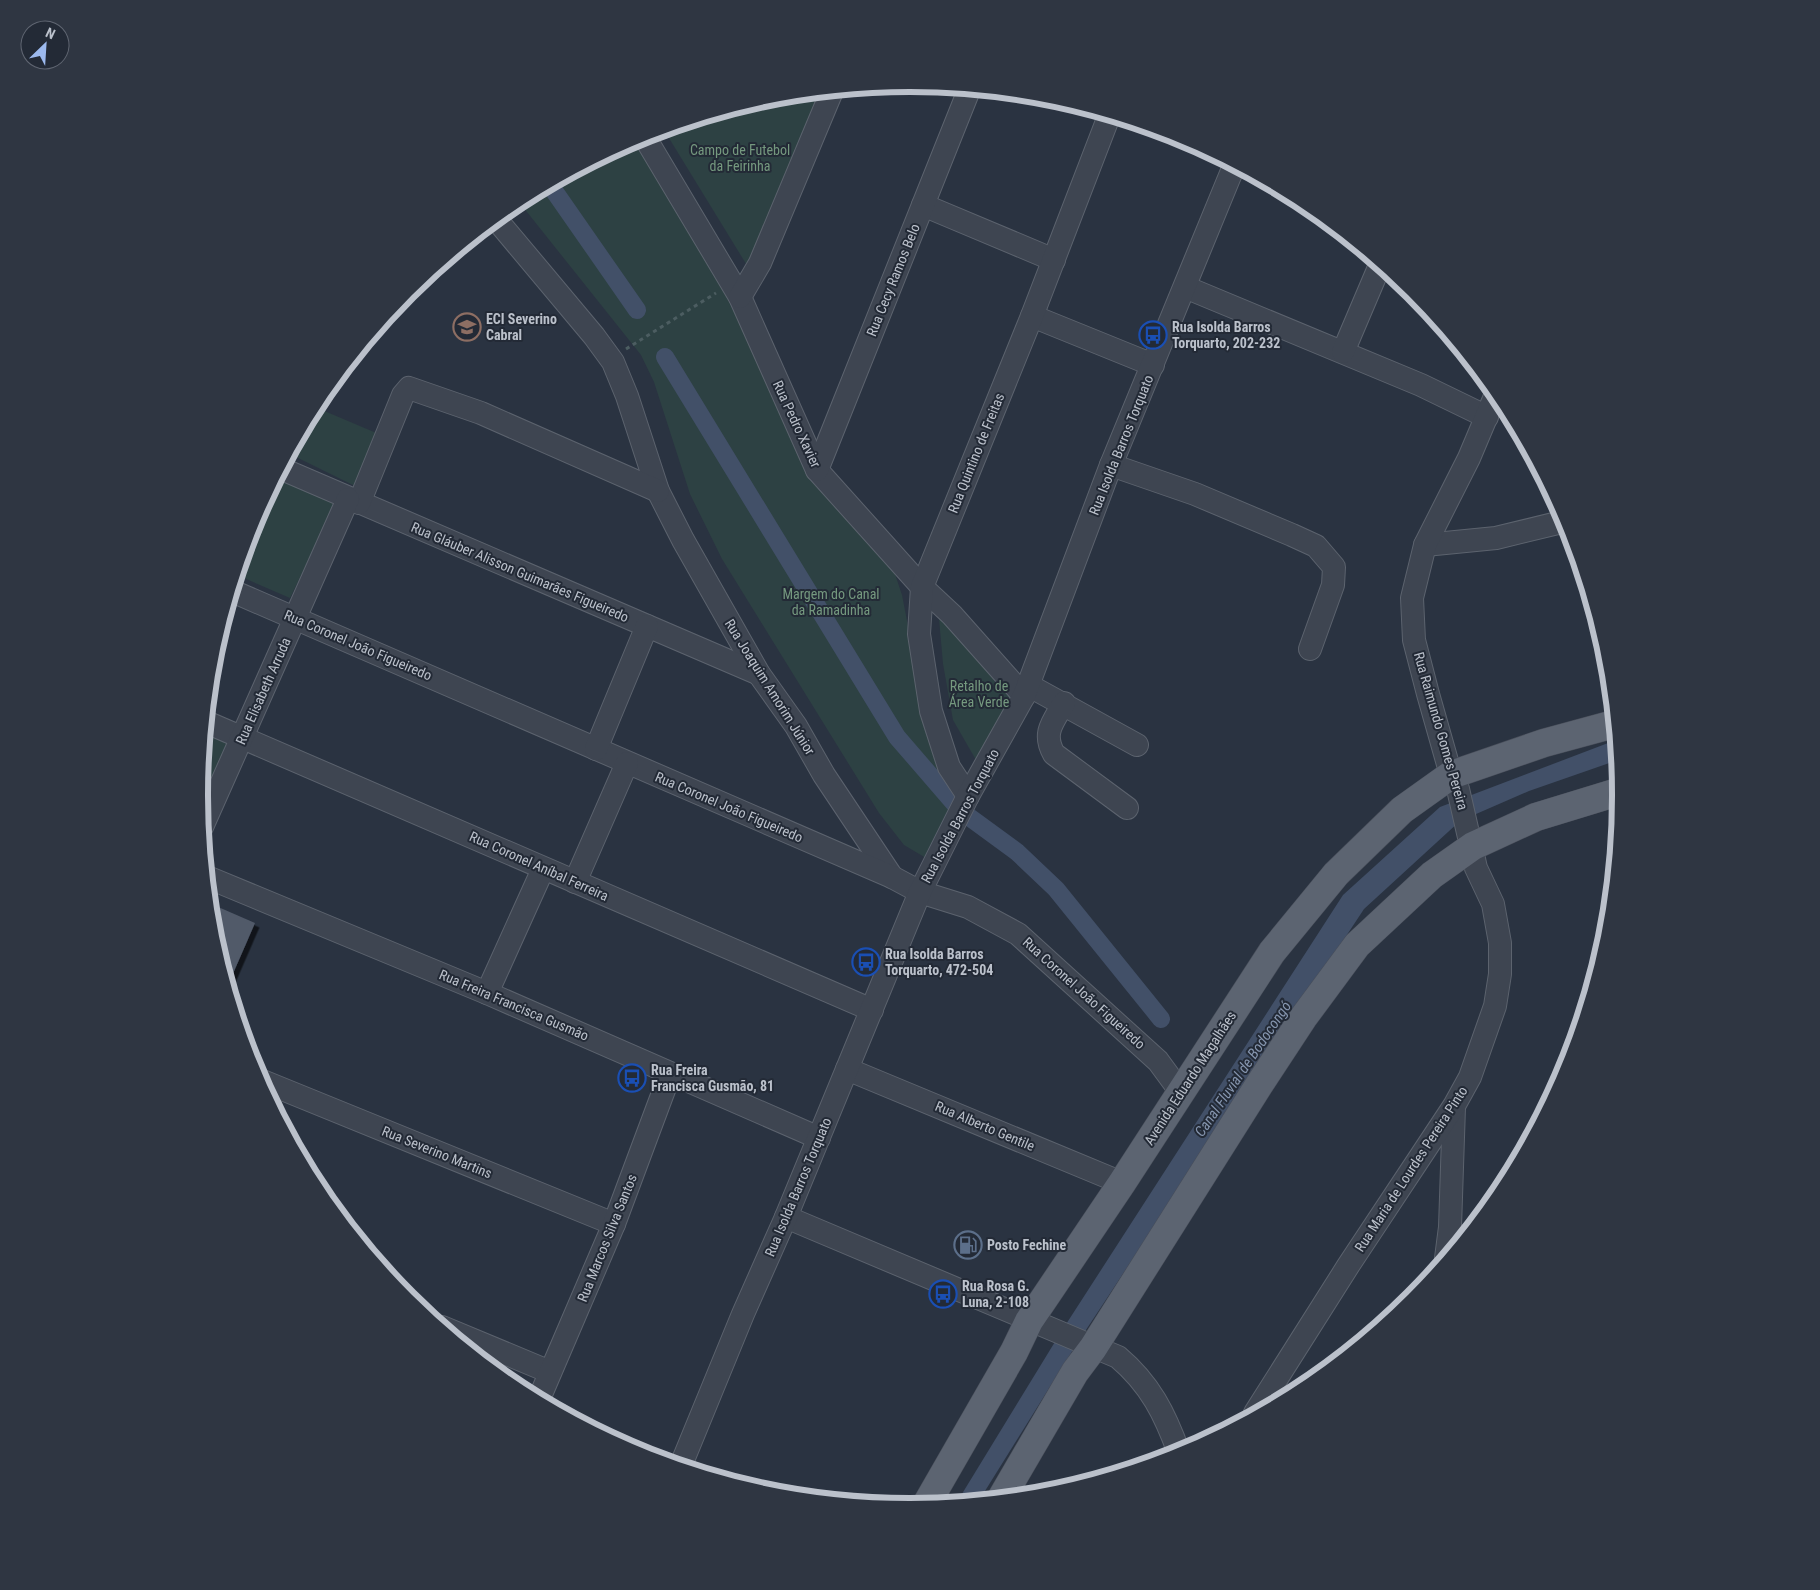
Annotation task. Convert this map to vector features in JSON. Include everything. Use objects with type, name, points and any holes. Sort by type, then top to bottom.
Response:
[{"type":"main road","name":"Avenida Eduardo Magalhães","points":[[931,1497],[1014,1352],[1036,1324],[1180,1091],[1272,952],[1304,912],[1375,834],[1402,810],[1455,782],[1544,743],[1608,726]]},
{"type":"main road","points":[[1006,1490],[1088,1345],[1259,1085],[1337,971],[1358,945],[1432,875],[1473,846],[1536,817],[1612,795]]},
{"type":"street","name":"Rua Cecy Ramos Belo","points":[[817,470],[967,95]]},
{"type":"street","points":[[736,290],[760,263],[830,98]]},
{"type":"street","name":"Rua Quintino de Freitas","points":[[968,796],[949,766],[931,711],[919,634],[922,587],[1032,316],[1107,121]]},
{"type":"street","name":"Rua Pedro Xavier","points":[[648,143],[736,290],[817,470],[922,587],[1026,690]]},
{"type":"street","name":"Rua Isolda Barros Torquato","points":[[683,1460],[920,892],[968,796],[1026,690],[1111,465],[1232,171]]},
{"type":"street","points":[[922,205],[1054,260]]},
{"type":"street","name":"Rua Joaquim Amorim Júnior","points":[[501,225],[611,359],[628,396],[658,491],[683,540],[759,674],[796,726],[824,775],[892,877]]},
{"type":"street","points":[[1343,352],[1377,271]]},
{"type":"street","points":[[1185,287],[1421,385],[1487,417]]},
{"type":"street","points":[[1032,316],[1153,365]]},
{"type":"street","name":"Rua Elisabeth Arruda","points":[[208,813],[296,618],[354,501],[403,395],[409,388],[430,393],[480,413],[658,491]]},
{"type":"street","name":"Rua Raimundo Gomes Pereira","points":[[1473,846],[1414,640],[1412,598],[1425,545],[1493,403]]},
{"type":"street","points":[[1111,465],[1194,494],[1316,546],[1334,566],[1332,585],[1310,649]]},
{"type":"street","name":"Rua Gláuber Alisson Guimarães Figueiredo","points":[[287,471],[759,674]]},
{"type":"street","points":[[1425,545],[1496,538],[1558,523]]},
{"type":"street","name":"Rua Coronel João Figueiredo","points":[[238,592],[892,877],[920,892],[968,907],[1018,934],[1158,1061],[1180,1091]]},
{"type":"street","points":[[596,749],[647,626]]},
{"type":"street","points":[[1026,690],[1064,703],[1137,745]]},
{"type":"street","points":[[1064,703],[1049,729],[1048,743],[1054,754],[1059,760],[1127,808]]},
{"type":"street","name":"Rua Coronel Aníbal Ferreira","points":[[212,725],[872,1010]]},
{"type":"street","points":[[575,882],[627,763]]},
{"type":"street","name":"Rua Maria de Lourdes Pereira Pinto","points":[[1262,1403],[1454,1106],[1470,1077],[1485,1038],[1495,1006],[1500,974],[1500,943],[1493,904],[1476,868],[1473,846]]},
{"type":"street","points":[[487,993],[543,869]]},
{"type":"street","name":"Rua Freira Francisca Gusmão","points":[[213,880],[487,993],[819,1138]]},
{"type":"street","name":"Rua Alberto Gentile","points":[[847,1069],[1122,1184]]},
{"type":"street","name":"Rua Marcos Silva Santos","points":[[542,1392],[614,1224],[670,1074]]},
{"type":"street","name":"Rua Severino Martins","points":[[270,1084],[614,1224]]},
{"type":"street","points":[[1447,1247],[1450,1227],[1454,1106]]},
{"type":"street","points":[[786,1217],[1118,1357],[1136,1372],[1154,1395],[1176,1445]]},
{"type":"street","points":[[462,1335],[550,1372]]},
{"type":"path","points":[[611,359],[736,290]]},
{"type":"green space","name":"Campo de Futebol da Feirinha","points":[[817,99],[751,272],[668,136],[728,116]]},
{"type":"green space","name":"Margem do Canal da Ramadinha","points":[[640,147],[725,292],[785,420],[894,571],[902,595],[917,672],[960,787],[926,858],[904,845],[879,813],[722,559],[690,494],[654,382],[641,355],[524,208],[599,165]]},
{"type":"green space","points":[[323,410],[381,435],[357,487],[295,457]]},
{"type":"green space","points":[[288,470],[342,493],[290,598],[242,577],[261,526]]},
{"type":"green space","name":"Retalho de Área Verde","points":[[938,607],[1016,689],[976,760],[953,720],[943,664]]},
{"type":"green space","points":[[211,727],[235,738],[208,800]]},
{"type":"water","name":"Canal Fluvial de Bodocongó","points":[[1610,742],[1611,762],[1529,791],[1460,821],[1364,909],[1078,1342],[984,1493],[961,1495],[1061,1332],[1343,895],[1440,807]]},
{"type":"building","points":[[217,906],[255,923],[231,978]]},
{"type":"waterway","points":[[554,190],[637,310]]},
{"type":"waterway","points":[[665,357],[897,737],[961,811],[1017,852],[1056,889],[1161,1019]]},
{"type":"place","name":"ECI Severino Cabral","points":[[467,327]]},
{"type":"place","name":"Rua Isolda Barros Torquarto, 202-232","points":[[1153,335]]},
{"type":"place","name":"Rua Isolda Barros Torquarto, 472-504","points":[[866,962]]},
{"type":"place","name":"Rua Freira Francisca Gusmão, 81","points":[[632,1078]]},
{"type":"place","name":"Posto Fechine","points":[[968,1245]]},
{"type":"place","name":"Rua Rosa G. Luna, 2-108","points":[[943,1294]]}]
